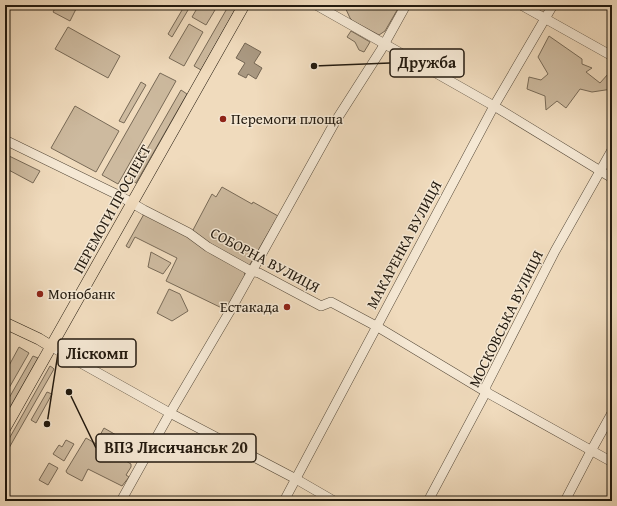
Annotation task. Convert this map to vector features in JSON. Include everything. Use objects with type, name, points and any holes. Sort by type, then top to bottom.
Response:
[{"type":"main road","name":"ПЕРЕМОГИ ПРОСПЕКТ","points":[[5,428],[244,5]]},
{"type":"main road","points":[[5,323],[39,339],[52,347]]},
{"type":"street","points":[[316,5],[494,106],[612,178]]},
{"type":"street","points":[[121,501],[170,412],[230,311],[335,122],[384,44],[406,5]]},
{"type":"street","points":[[521,5],[545,20],[612,56]]},
{"type":"street","name":"МАКАРЕНКА ВУЛИЦЯ","points":[[284,501],[494,106],[553,5]]},
{"type":"street","name":"СОБОРНА ВУЛИЦЯ","points":[[5,140],[118,195],[132,204],[189,233],[208,247],[251,271],[259,273],[321,306],[331,302],[376,326],[486,392],[612,462]]},
{"type":"street","name":"МОСКОВСЬКА ВУЛИЦЯ","points":[[428,501],[486,392],[486,386],[540,279],[612,150]]},
{"type":"street","points":[[52,347],[334,501]]},
{"type":"street","points":[[565,501],[612,413]]},
{"type":"shaded area","points":[[57,5],[78,5],[70,21],[53,12]]},
{"type":"shaded area","points":[[185,5],[191,5],[172,37],[168,34]]},
{"type":"shaded area","points":[[199,5],[218,5],[206,25],[192,17]]},
{"type":"shaded area","points":[[229,5],[238,5],[201,70],[194,66]]},
{"type":"shaded area","points":[[344,5],[400,5],[385,31],[379,35],[353,21]]},
{"type":"shaded area","points":[[189,24],[203,32],[184,66],[169,58]]},
{"type":"shaded area","points":[[68,27],[120,56],[108,78],[55,49]]},
{"type":"shaded area","points":[[351,31],[370,42],[364,52],[359,50],[355,42],[347,37]]},
{"type":"shaded area","points":[[549,36],[582,59],[582,64],[592,68],[586,72],[600,83],[608,74],[612,77],[612,89],[592,92],[580,89],[566,108],[557,101],[546,110],[545,96],[527,89],[529,77],[541,80],[548,74],[538,57]]},
{"type":"shaded area","points":[[245,43],[261,52],[254,63],[262,68],[256,79],[248,74],[246,78],[238,74],[245,63],[236,58]]},
{"type":"shaded area","points":[[160,73],[176,81],[118,184],[102,175]]},
{"type":"shaded area","points":[[141,82],[146,85],[124,123],[119,121]]},
{"type":"shaded area","points":[[181,90],[187,94],[136,183],[130,179]]},
{"type":"shaded area","points":[[75,106],[119,131],[96,172],[51,148]]},
{"type":"shaded area","points":[[5,154],[40,171],[33,183],[5,168]]},
{"type":"shaded area","points":[[222,187],[252,204],[253,202],[278,216],[249,266],[201,238],[193,230],[212,194],[216,197]]},
{"type":"shaded area","points":[[144,214],[188,236],[244,270],[245,276],[226,310],[166,281],[177,258],[135,237],[129,248],[126,246]]},
{"type":"shaded area","points":[[151,252],[171,263],[163,274],[148,267]]},
{"type":"shaded area","points":[[169,289],[180,294],[188,311],[172,321],[157,313]]},
{"type":"shaded area","points":[[19,347],[29,353],[5,395],[5,373]]},
{"type":"shaded area","points":[[33,356],[38,358],[5,416],[5,405]]},
{"type":"shaded area","points":[[50,366],[54,369],[5,455],[5,446]]},
{"type":"shaded area","points":[[47,392],[52,394],[36,423],[31,420]]},
{"type":"shaded area","points":[[104,428],[123,439],[118,448],[99,437]]},
{"type":"shaded area","points":[[86,438],[131,464],[131,467],[126,475],[129,477],[122,486],[88,469],[82,481],[67,473],[66,471]]},
{"type":"shaded area","points":[[66,440],[74,444],[64,461],[53,454],[59,445],[62,447]]},
{"type":"shaded area","points":[[49,463],[58,468],[48,485],[39,480]]},
{"type":"place","name":"Дружба","points":[[314,66]]},
{"type":"place","name":"Перемоги площа","points":[[223,119]]},
{"type":"place","name":"Монобанк","points":[[40,294]]},
{"type":"place","name":"Естакада","points":[[287,307]]},
{"type":"place","name":"ВПЗ Лисичанськ 20","points":[[69,392]]},
{"type":"place","name":"Ліскомп","points":[[47,424]]}]
